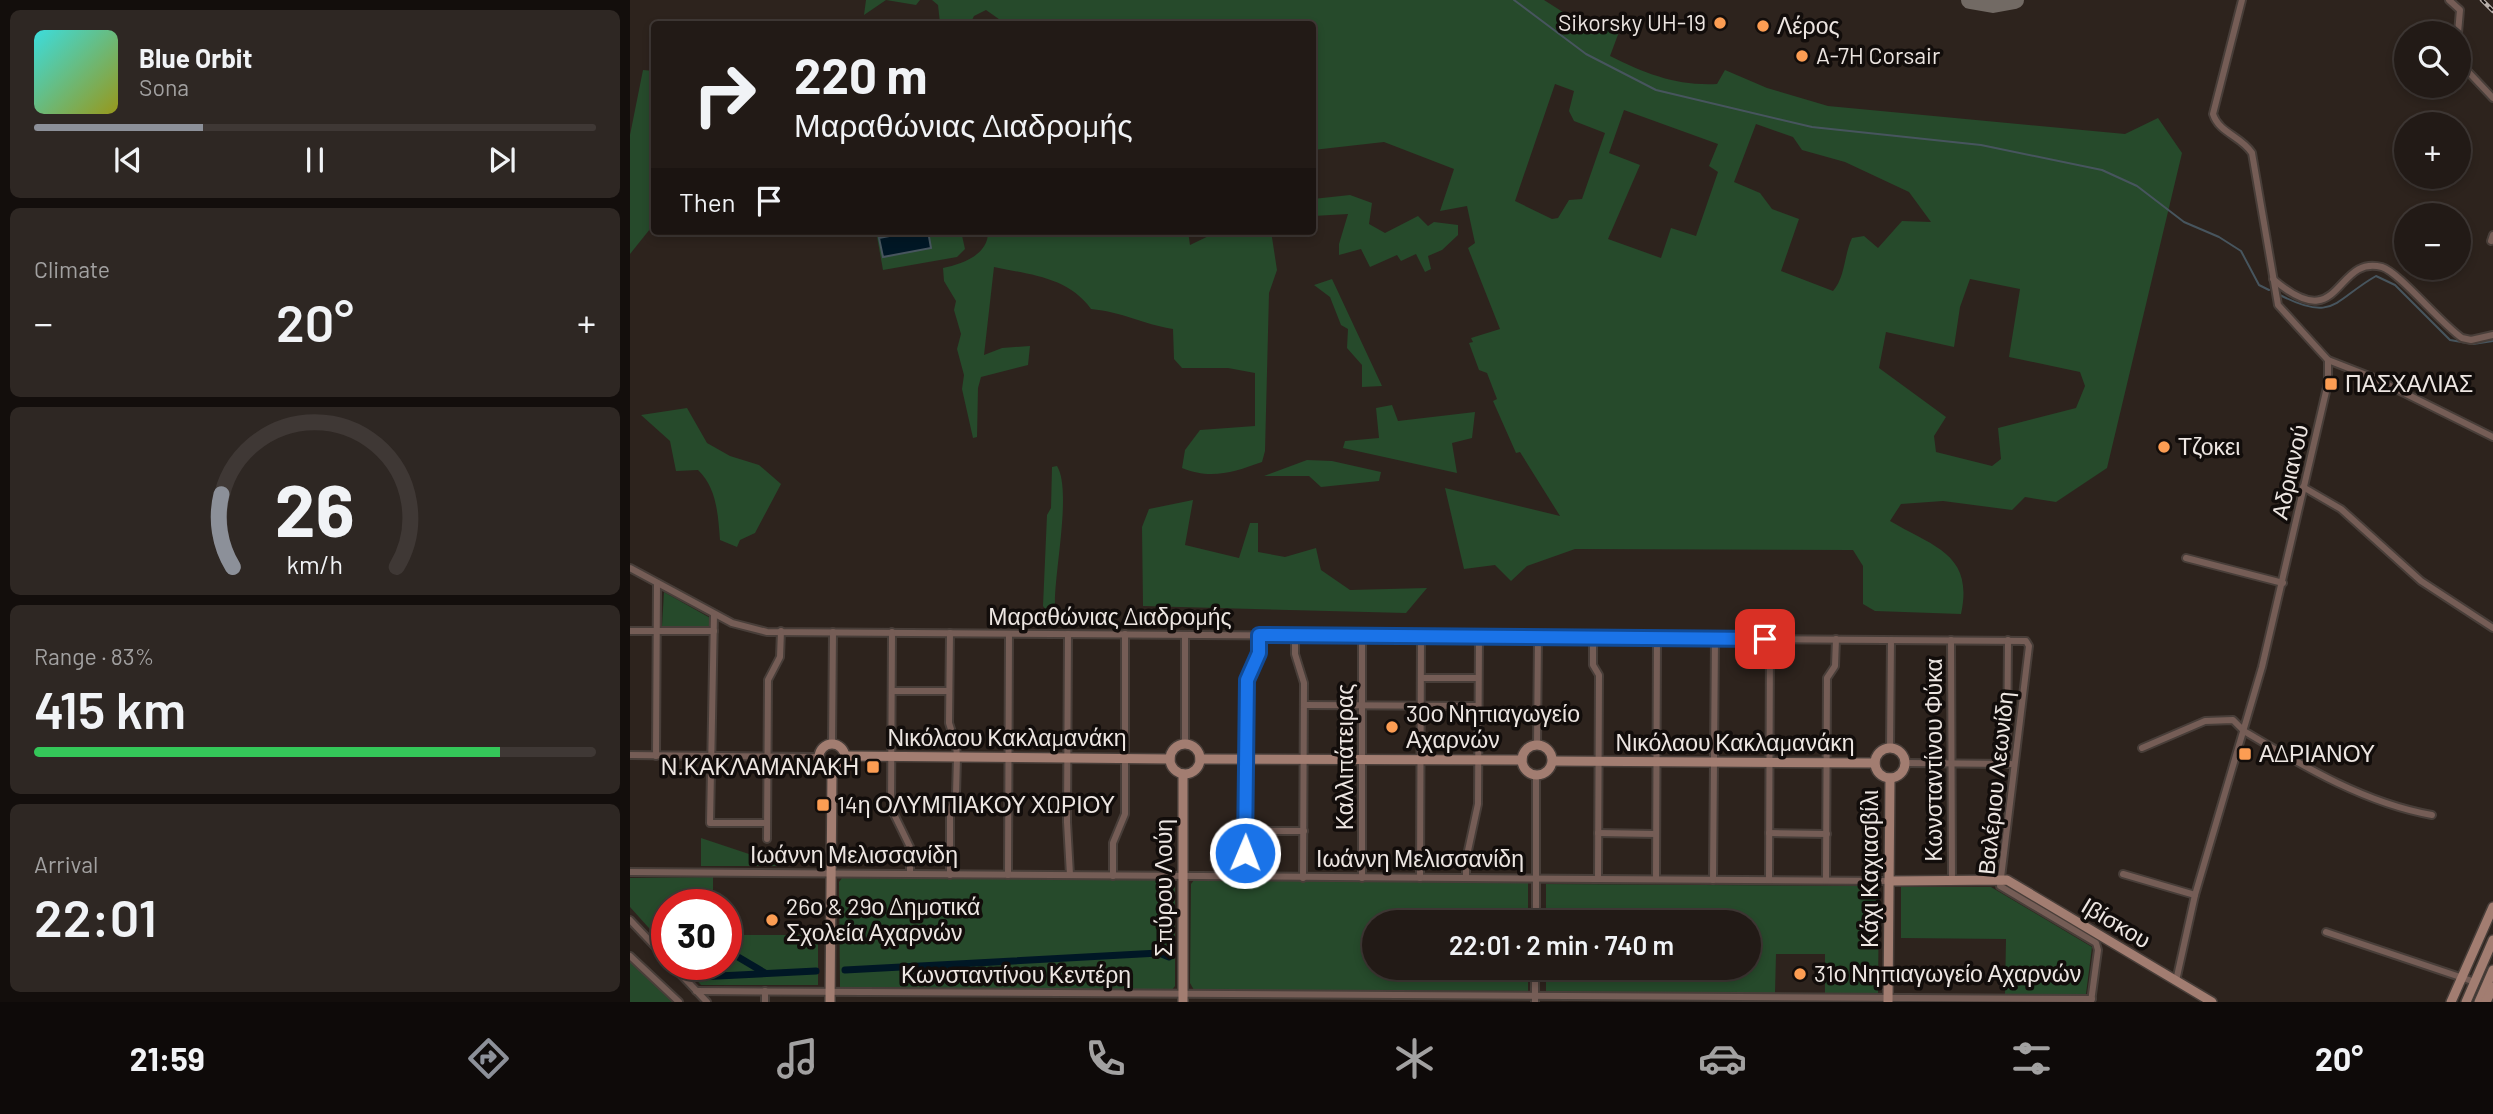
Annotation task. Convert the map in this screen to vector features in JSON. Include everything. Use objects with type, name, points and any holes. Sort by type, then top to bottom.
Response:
[{"type":"street","points":[[2242,0],[2213,114],[2218,125],[2244,142],[2254,158],[2275,297],[2281,311],[2328,360],[2374,378],[2493,437]]},
{"type":"street","points":[[2449,0],[2460,10],[2459,21]]},
{"type":"street","points":[[2471,75],[2493,98]]},
{"type":"street","points":[[2273,279],[2301,298],[2320,300],[2332,296],[2359,268],[2366,265],[2385,268],[2462,338],[2471,340],[2493,335]]},
{"type":"street","name":"Αδριανού","points":[[2176,981],[2195,895],[2244,732],[2283,583],[2328,383],[2328,360]]},
{"type":"street","points":[[2303,487],[2341,509],[2421,581],[2493,628]]},
{"type":"street","points":[[2186,558],[2283,583]]},
{"type":"street","name":"Μαραθώνιας Διαδρομής","points":[[630,568],[744,628],[781,631],[2026,641]]},
{"type":"street","points":[[656,755],[657,583]]},
{"type":"street","points":[[714,614],[710,823],[767,824]]},
{"type":"street","points":[[630,631],[714,631]]},
{"type":"street","points":[[767,839],[768,680],[780,657],[781,631]]},
{"type":"street","points":[[832,744],[833,632]]},
{"type":"street","points":[[892,632],[891,808],[910,847],[911,874]]},
{"type":"street","points":[[950,633],[949,723],[957,745],[956,795],[950,810],[950,875]]},
{"type":"street","points":[[1008,875],[1009,634]]},
{"type":"street","points":[[1069,634],[1070,875]]},
{"type":"street","points":[[1113,876],[1113,843],[1125,814],[1125,634]]},
{"type":"street","points":[[1185,635],[1185,743]]},
{"type":"street","points":[[1245,877],[1247,680],[1259,653],[1259,635]]},
{"type":"street","points":[[1295,635],[1294,654],[1304,683],[1303,878]]},
{"type":"street","name":"Καλλιπάτειρας","points":[[1362,636],[1362,878]]},
{"type":"street","points":[[1420,878],[1421,636]]},
{"type":"street","points":[[1466,878],[1466,860],[1478,804],[1479,637]]},
{"type":"street","points":[[1537,745],[1538,637]]},
{"type":"street","points":[[1593,638],[1593,665],[1599,676],[1598,879]]},
{"type":"street","points":[[1656,879],[1657,638]]},
{"type":"street","points":[[1713,880],[1715,638]]},
{"type":"street","points":[[1769,880],[1770,639]]},
{"type":"street","points":[[1826,880],[1827,678],[1835,666],[1836,639]]},
{"type":"street","points":[[1890,748],[1891,639]]},
{"type":"street","name":"Κωνσταντίνου Φύκα","points":[[1951,640],[1952,881]]},
{"type":"street","points":[[1905,763],[2011,764],[2008,640]]},
{"type":"street","name":"Βαλέριου Λεωνίδη","points":[[2026,641],[2029,646],[2011,764],[2002,888],[2096,943],[2098,950],[2091,1001]]},
{"type":"street","points":[[1421,678],[1478,678]]},
{"type":"street","points":[[892,691],[949,691]]},
{"type":"street","points":[[1304,705],[1478,706]]},
{"type":"street","points":[[2142,748],[2212,719],[2233,720],[2244,732],[2377,801],[2432,815]]},
{"type":"street","points":[[1185,743],[1197,750],[1200,759],[1195,771],[1183,774],[1174,769],[1170,759],[1175,747],[1185,743]]},
{"type":"street","points":[[832,744],[841,748],[845,757],[841,766],[832,769],[822,765],[819,757],[824,746],[832,744]]},
{"type":"street","points":[[1537,745],[1548,750],[1553,761],[1546,773],[1536,775],[1525,769],[1522,760],[1527,750],[1537,745]]},
{"type":"street","points":[[1890,748],[1900,753],[1905,763],[1899,775],[1890,778],[1881,775],[1875,763],[1881,751],[1890,748]]},
{"type":"street","points":[[630,755],[819,757]]},
{"type":"street","name":"Νικόλαου Κακλαμανάκη","points":[[845,757],[1170,759]]},
{"type":"street","points":[[1200,759],[1522,760]]},
{"type":"street","name":"Νικόλαου Κακλαμανάκη","points":[[1553,761],[1875,763]]},
{"type":"street","points":[[830,1002],[832,769]]},
{"type":"street","name":"Σπύρου Λούη","points":[[1183,774],[1183,998]]},
{"type":"street","points":[[1536,775],[1536,910]]},
{"type":"street","name":"Κάχι Καχιασβίλι","points":[[1888,1000],[1890,778]]},
{"type":"street","points":[[1246,831],[1304,831]]},
{"type":"street","points":[[1598,833],[1656,834]]},
{"type":"street","points":[[1769,833],[1827,834]]},
{"type":"street","name":"Ιωάννη Μελισσανίδη","points":[[630,872],[2001,880]]},
{"type":"street","points":[[2123,874],[2195,895]]},
{"type":"street","name":"Ιβίσκου","points":[[2001,880],[2007,880],[2209,1001]]},
{"type":"street","points":[[2451,1002],[2493,907]]},
{"type":"street","points":[[630,920],[651,942]]},
{"type":"street","points":[[2326,932],[2475,982]]},
{"type":"street","points":[[2466,1002],[2493,940]]},
{"type":"street","points":[[630,956],[679,1002]]},
{"type":"street","points":[[2479,1002],[2493,970]]},
{"type":"street","points":[[686,980],[706,1002]]},
{"type":"street","points":[[1535,980],[1535,999]]},
{"type":"street","points":[[2486,1002],[2493,988]]},
{"type":"street","name":"Κωνσταντίνου Κεντέρη","points":[[696,991],[1069,993],[1183,998],[2091,1001]]},
{"type":"street","points":[[765,991],[765,1002]]},
{"type":"street","points":[[909,1002],[910,992]]},
{"type":"street","points":[[949,993],[949,1002]]},
{"type":"street","points":[[1007,993],[1007,1002]]},
{"type":"street","points":[[1069,993],[1069,1002]]},
{"type":"street","points":[[1115,994],[1115,1002]]},
{"type":"green space","points":[[866,0],[886,0],[864,15]]},
{"type":"green space","points":[[886,0],[920,0],[916,5]]},
{"type":"green space","points":[[932,0],[1544,0],[1566,14],[1619,32],[1610,56],[1675,81],[1717,84],[1725,70],[1767,88],[1828,106],[2125,134],[2158,118],[2182,153],[2107,468],[2056,502],[2025,497],[2012,510],[1943,501],[1901,504],[1890,521],[1935,546],[1956,565],[1962,578],[1961,614],[1875,611],[1863,604],[1863,566],[1853,550],[1575,549],[1527,566],[1511,581],[1495,565],[1464,569],[1445,488],[1560,516],[1520,452],[1516,453],[1493,401],[1497,399],[1487,373],[1479,370],[1469,343],[1473,342],[1471,338],[1500,329],[1468,248],[1475,243],[1467,206],[1440,211],[1454,169],[1384,142],[1316,150],[1316,21],[1002,21],[986,10],[974,16],[972,21],[940,21],[938,5]],"holes":[[[1555,84],[1574,91],[1569,111],[1574,121],[1605,133],[1582,199],[1569,200],[1558,218],[1552,219],[1515,201]],[[1624,110],[1718,144],[1709,166],[1718,172],[1696,236],[1671,228],[1661,258],[1608,239],[1640,165],[1609,153]],[[1756,124],[1793,137],[1802,150],[1845,162],[1909,192],[1931,222],[1902,221],[1878,248],[1864,236],[1852,238],[1840,280],[1833,291],[1781,271],[1799,219],[1772,209],[1760,193],[1734,182]],[[1970,279],[2020,289],[2009,357],[2080,372],[2085,386],[2076,408],[1998,428],[2001,459],[1992,466],[1936,452],[1934,436],[1946,417],[1879,368],[1886,332],[1954,347],[1960,307]]]},
{"type":"green space","points":[[643,70],[651,71],[651,228],[630,254],[630,135]]},
{"type":"green space","points":[[1350,195],[1372,203],[1369,224],[1385,233],[1418,216],[1428,226],[1434,222],[1458,225],[1458,235],[1442,250],[1428,256],[1431,269],[1425,272],[1416,254],[1401,261],[1397,255],[1370,267],[1361,249],[1339,255],[1339,244],[1348,214],[1316,216],[1316,199]]},
{"type":"green space","points":[[877,235],[962,235],[965,249],[957,257],[883,270]]},
{"type":"green space","points":[[988,235],[1189,235],[1190,245],[1211,235],[1272,235],[1277,270],[1269,293],[1265,451],[1262,462],[1213,474],[1182,468],[1185,450],[1200,430],[1255,426],[1255,373],[1228,368],[1182,368],[1174,359],[1173,329],[1091,309],[1082,298],[1060,284],[1035,275],[994,267],[984,355],[1002,348],[1030,346],[1028,365],[981,377],[978,388],[977,437],[973,438],[962,389],[964,375],[957,349],[961,334],[954,310],[956,301],[944,281],[943,268],[973,257]]},
{"type":"green space","points":[[1332,279],[1382,386],[1362,387],[1362,365],[1347,348],[1348,329],[1341,325],[1330,297],[1314,285]]},
{"type":"green space","points":[[1392,405],[1398,421],[1475,412],[1472,438],[1452,443],[1457,473],[1343,448],[1345,441],[1379,438],[1376,408]]},
{"type":"green space","points":[[687,408],[707,443],[730,456],[759,465],[781,484],[755,533],[740,540],[737,547],[720,540],[713,493],[704,477],[698,470],[676,471],[670,441],[641,415]]},
{"type":"green space","points":[[1307,460],[1332,461],[1381,472],[1379,481],[1321,487],[1309,476],[1264,476]]},
{"type":"green space","points":[[1057,466],[1063,493],[1063,512],[1055,605],[1052,610],[1046,610],[1043,606],[1047,515],[1051,508],[1052,467]]},
{"type":"green space","points":[[1193,500],[1185,545],[1239,558],[1250,523],[1258,523],[1258,552],[1285,557],[1316,548],[1321,570],[1350,590],[1427,588],[1406,613],[1143,606],[1142,527],[1149,509]]},
{"type":"green space","points":[[664,592],[712,619],[711,628],[664,629]]},
{"type":"green space","points":[[701,838],[785,866],[701,866]]},
{"type":"green space","points":[[713,877],[713,889],[651,889],[651,930],[630,907],[630,878]]},
{"type":"green space","points":[[842,878],[1173,880],[1175,986],[1172,990],[840,987],[839,882]]},
{"type":"green space","points":[[1194,880],[1528,883],[1528,910],[1362,910],[1362,980],[1528,980],[1528,991],[1194,990],[1190,983],[1191,884]]},
{"type":"green space","points":[[1546,884],[1879,886],[1878,993],[1825,993],[1825,954],[1776,954],[1775,993],[1546,992],[1546,980],[1761,980],[1761,910],[1546,910]]},
{"type":"green space","points":[[1901,887],[1991,887],[2092,947],[2086,994],[2005,994],[2006,939],[1901,938]]},
{"type":"green space","points":[[742,935],[818,935],[818,985],[701,985],[696,980],[742,980]]},
{"type":"green space","points":[[630,952],[651,975],[651,980],[656,980],[676,1002],[630,1002]]},
{"type":"water","points":[[929,235],[931,248],[883,257],[879,238]]},
{"type":"waterway","points":[[1514,0],[1586,54],[1656,90],[1812,127],[1981,145],[2102,170],[2137,186],[2184,222],[2219,237],[2241,251],[2259,285],[2269,290]]},
{"type":"waterway","points":[[2280,295],[2298,303],[2323,308],[2341,300],[2376,276],[2395,285],[2450,340],[2473,344],[2493,341]]},
{"type":"waterway","points":[[845,970],[1159,953],[1169,957]]},
{"type":"waterway","points":[[742,959],[765,973]]},
{"type":"waterway","points":[[742,975],[816,971]]},
{"type":"taxiway","points":[[1970,0],[1993,4],[2015,0]]},
{"type":"railway","points":[[2482,0],[2493,11]]},
{"type":"place","name":"Sikorsky UH-19","points":[[1720,23]]},
{"type":"place","name":"Λέρος","points":[[1763,26]]},
{"type":"place","name":"A-7H Corsair","points":[[1802,56]]},
{"type":"place","name":"ΠΑΣΧΑΛΙΑΣ","points":[[2331,384]]},
{"type":"place","name":"Τζοκει","points":[[2164,447]]},
{"type":"place","name":"30ο Νηπιαγωγείο Αχαρνών","points":[[1392,727]]},
{"type":"place","name":"ΑΔΡΙΑΝΟΥ","points":[[2245,754]]},
{"type":"place","name":"Ν.ΚΑΚΛΑΜΑΝΑΚΗ","points":[[873,767]]},
{"type":"place","name":"14η ΟΛΥΜΠΙΑΚΟΥ ΧΩΡΙΟΥ","points":[[823,805]]},
{"type":"place","name":"26ο & 29ο Δημοτικά Σχολεία Αχαρνών","points":[[772,920]]},
{"type":"place","name":"31ο Νηπιαγωγείο Αχαρνών","points":[[1800,974]]},
{"type":"route","points":[[1245,853],[1247,680],[1259,653],[1259,635],[1765,639]]}]
